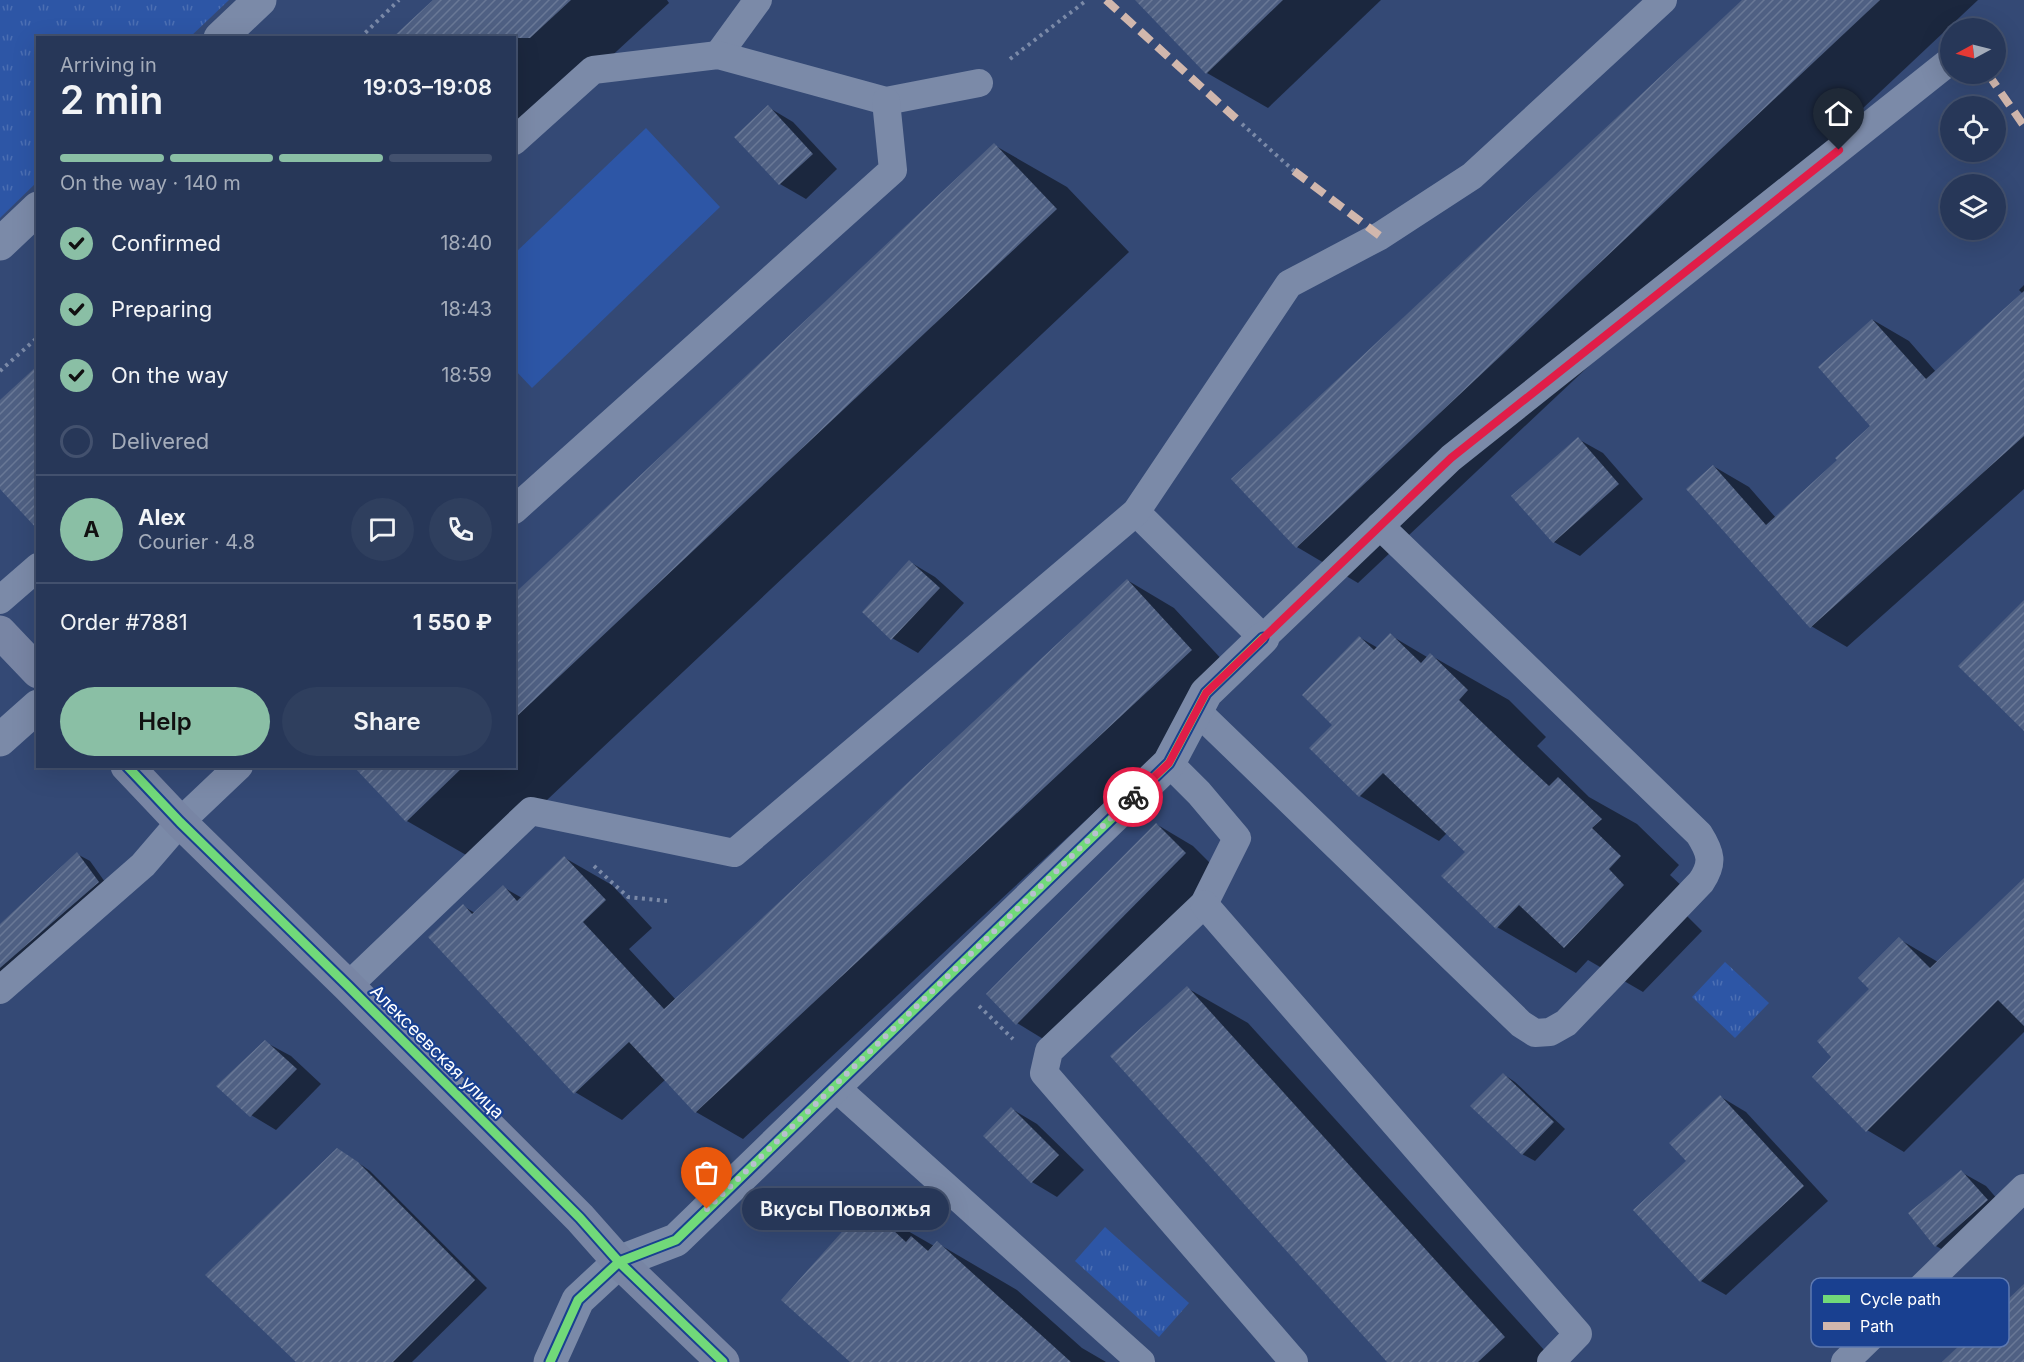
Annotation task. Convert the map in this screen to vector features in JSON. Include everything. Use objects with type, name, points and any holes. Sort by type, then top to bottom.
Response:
[{"type":"street","points":[[222,36],[260,0]]},
{"type":"street","points":[[0,244],[36,210]]},
{"type":"street","points":[[0,632],[36,670]]},
{"type":"street","points":[[550,1362],[579,1300],[619,1262],[676,1240],[1169,763],[1206,693],[1263,638]]},
{"type":"street","points":[[0,740],[36,708]]},
{"type":"street","name":"Алексеевская улица","points":[[129,768],[180,822],[580,1218],[619,1262],[721,1360]]},
{"type":"lane","points":[[718,55],[758,0]]},
{"type":"lane","points":[[348,986],[531,811],[734,853],[1136,512],[1289,284],[1380,236],[1472,176],[1663,0]]},
{"type":"lane","points":[[516,139],[593,70],[718,55],[886,101],[979,83]]},
{"type":"lane","points":[[1136,512],[1263,638],[1451,458],[1940,69]]},
{"type":"lane","points":[[516,508],[893,170],[886,101]]},
{"type":"lane","points":[[1197,711],[1521,1024],[1535,1034],[1550,1032],[1566,1023],[1701,882],[1709,869],[1708,849],[1699,834],[1380,526]]},
{"type":"lane","points":[[0,600],[36,569]]},
{"type":"lane","points":[[1169,763],[1199,793],[1237,838],[1204,904],[1049,1051],[1044,1073],[1294,1362]]},
{"type":"lane","points":[[0,990],[143,865],[180,822],[237,768]]},
{"type":"lane","points":[[1204,904],[1578,1334],[1551,1362]]},
{"type":"lane","points":[[834,1086],[1141,1362]]},
{"type":"lane","points":[[1931,1278],[2024,1188]]},
{"type":"lane","points":[[1845,1362],[1860,1347]]},
{"type":"path","points":[[362,36],[399,0]]},
{"type":"path","points":[[1036,40],[1087,0]]},
{"type":"path","points":[[1242,124],[1294,171]]},
{"type":"path","points":[[0,371],[36,339]]},
{"type":"path","points":[[587,860],[628,897],[668,901]]},
{"type":"path","points":[[978,1006],[1005,1032]]},
{"type":"green space","points":[[0,0],[229,0],[191,36],[36,36],[36,183],[0,218]]},
{"type":"green space","points":[[646,128],[720,207],[532,388],[516,371],[516,252]]},
{"type":"green space","points":[[1725,962],[1769,1003],[1735,1038],[1692,997]]},
{"type":"green space","points":[[1105,1227],[1189,1303],[1159,1337],[1075,1261]]},
{"type":"building","points":[[433,0],[571,0],[530,38],[394,36]]},
{"type":"building","points":[[1135,0],[1283,0],[1206,74]]},
{"type":"building","points":[[1742,0],[1880,0],[1296,548],[1231,479]]},
{"type":"building","points":[[768,105],[813,154],[779,185],[734,137]]},
{"type":"building","points":[[994,143],[1057,209],[516,717],[516,592]]},
{"type":"building","points":[[2024,291],[2024,436],[1810,628],[1686,489],[1713,465],[1766,525],[1837,460],[1835,458],[1870,426],[1818,367],[1872,319],[1926,379]]},
{"type":"building","points":[[36,367],[36,528],[0,489],[0,400]]},
{"type":"building","points":[[1578,437],[1619,484],[1553,543],[1511,496]]},
{"type":"building","points":[[909,560],[940,588],[891,640],[862,612]]},
{"type":"building","points":[[1127,579],[1192,650],[695,1113],[629,1042],[574,1094],[428,937],[463,904],[472,914],[503,885],[517,901],[564,856],[606,900],[583,922],[664,1009]]},
{"type":"building","points":[[2024,600],[2024,731],[1958,666]]},
{"type":"building","points":[[1390,633],[1421,663],[1430,653],[1468,690],[1459,700],[1518,757],[1549,786],[1558,777],[1602,819],[1592,828],[1621,856],[1609,869],[1624,885],[1564,948],[1519,905],[1496,929],[1441,876],[1465,852],[1383,773],[1359,797],[1309,748],[1332,725],[1302,695],[1359,636],[1374,650]]},
{"type":"building","points":[[355,768],[462,768],[406,822]]},
{"type":"building","points":[[1156,823],[1186,853],[1016,1025],[986,994]]},
{"type":"building","points":[[77,852],[99,882],[0,968],[0,924]]},
{"type":"building","points":[[2024,878],[2024,1026],[1998,1000],[1866,1132],[1812,1077],[1831,1057],[1817,1041],[1869,989],[1858,978],[1899,937],[1930,968]]},
{"type":"building","points":[[1187,986],[1505,1337],[1478,1362],[1387,1362],[1110,1056]]},
{"type":"building","points":[[265,1040],[297,1069],[250,1117],[216,1086]]},
{"type":"building","points":[[1503,1073],[1554,1122],[1522,1155],[1470,1106]]},
{"type":"building","points":[[1720,1095],[1804,1186],[1700,1282],[1633,1210],[1686,1161],[1669,1143]]},
{"type":"building","points":[[1011,1107],[1059,1155],[1031,1183],[983,1136]]},
{"type":"building","points":[[337,1148],[358,1162],[475,1280],[393,1362],[296,1362],[205,1275]]},
{"type":"building","points":[[1961,1170],[1988,1200],[1935,1247],[1908,1213]]},
{"type":"building","points":[[866,1205],[906,1242],[911,1236],[928,1251],[937,1241],[1071,1362],[850,1362],[781,1300]]},
{"type":"building","points":[[2024,1284],[2024,1362],[1942,1362],[1958,1347],[2009,1347],[2009,1298]]},
{"type":"marked path","points":[[1106,0],[1242,124]]},
{"type":"marked path","points":[[1995,84],[2024,126]]},
{"type":"marked path","points":[[1294,171],[1380,236]]},
{"type":"cycle path","points":[[550,1362],[578,1300],[619,1262],[676,1240],[1169,763],[1206,693],[1263,638]]},
{"type":"cycle path","points":[[129,768],[180,822],[580,1218],[619,1262],[723,1362]]},
{"type":"way so far","points":[[707,1209],[1133,797]]},
{"type":"place","name":"Вкусы Поволжья","points":[[707,1209]]},
{"type":"route","points":[[1133,797],[1169,763],[1206,693],[1451,458],[1839,150]]}]
